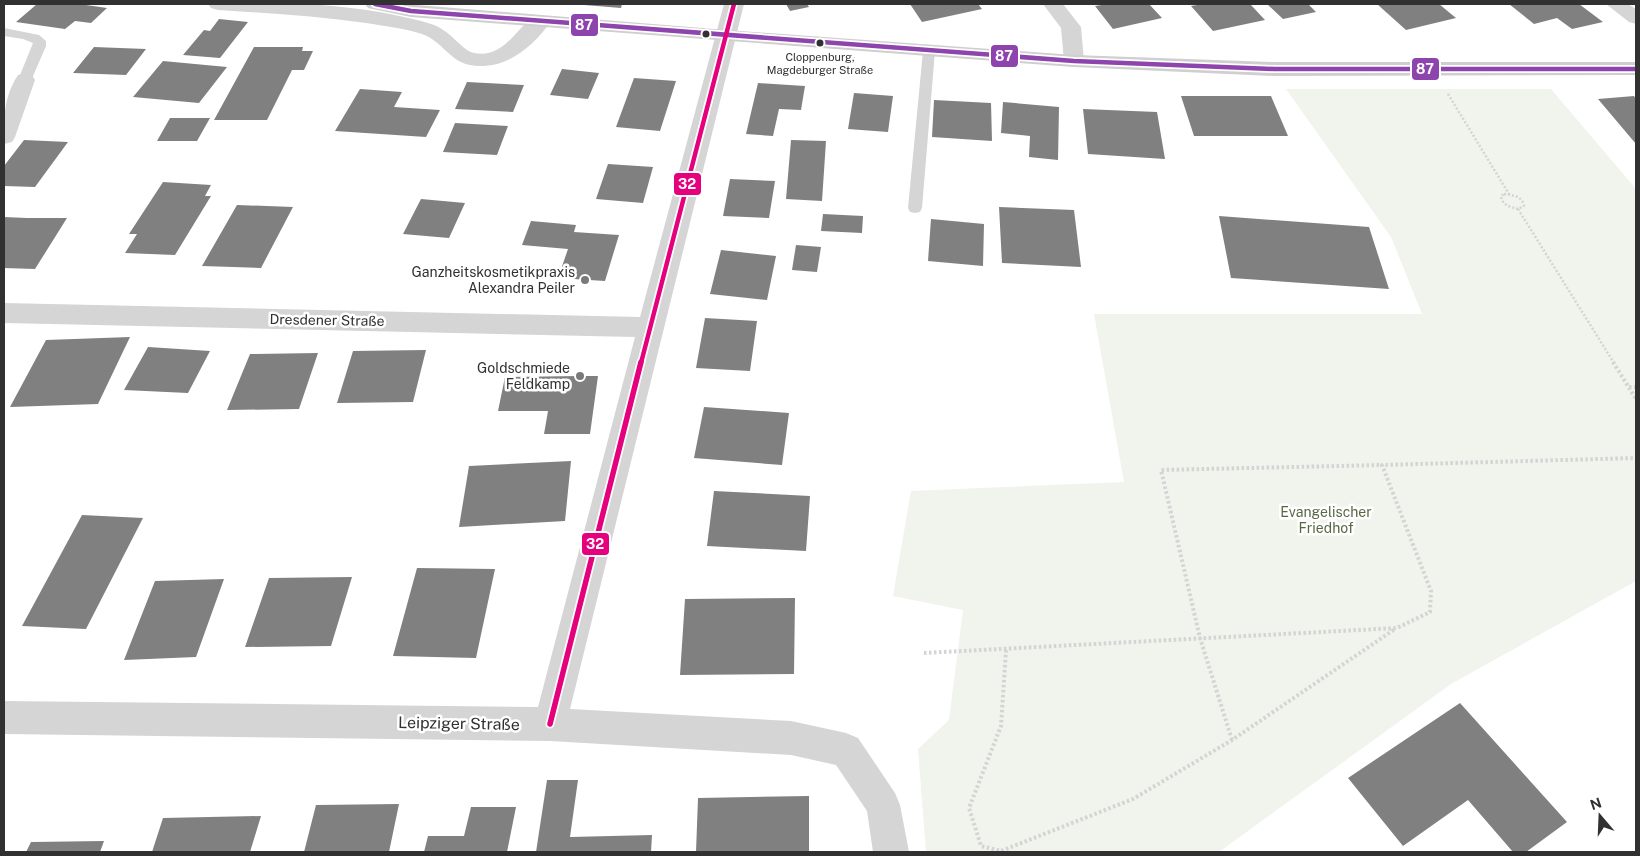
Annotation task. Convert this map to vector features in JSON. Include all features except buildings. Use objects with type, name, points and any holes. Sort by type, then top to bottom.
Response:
[{"type":"street","points":[[218,4],[303,10],[401,23],[437,34],[458,55],[482,60],[501,55],[519,45],[541,21]]},
{"type":"street","points":[[375,4],[411,11],[929,51],[1074,60],[1274,69],[1636,69]]},
{"type":"street","points":[[550,724],[650,326],[734,4]]},
{"type":"street","points":[[1053,4],[1071,27],[1074,60]]},
{"type":"street","points":[[1616,4],[1636,18]]},
{"type":"street","points":[[4,137],[24,80]]},
{"type":"street","name":"Dresdener Straße","points":[[4,313],[650,326]]},
{"type":"street","name":"Leipziger Straße","points":[[4,718],[550,724],[791,738],[846,750],[883,806],[891,852]]},
{"type":"lane","points":[[4,32],[27,34],[37,38],[40,43],[40,49],[26,68],[24,80]]},
{"type":"lane","points":[[914,208],[929,51]]},
{"type":"path","points":[[1444,88],[1509,194]]},
{"type":"path","points":[[1518,209],[1524,206],[1523,201],[1517,196],[1509,194],[1502,196],[1501,200],[1505,205],[1518,209],[1636,399]]},
{"type":"path","points":[[1629,387],[1636,387]]},
{"type":"path","points":[[1232,740],[1200,638],[1161,470],[1636,458]]},
{"type":"path","points":[[1006,650],[1001,726],[969,808],[981,846],[1001,851],[1133,800],[1232,740],[1397,628],[1430,612],[1430,591],[1382,465]]},
{"type":"path","points":[[924,654],[1397,628]]},
{"type":"green space","name":"Evangelischer Friedhof","points":[[1286,89],[1551,89],[1636,189],[1636,581],[1451,684],[1219,852],[926,852],[918,749],[949,720],[963,610],[893,596],[911,491],[1124,482],[1094,314],[1422,314],[1391,237]]},
{"type":"transit line","name":"87","points":[[375,4],[411,11],[1074,61],[1274,69],[1636,69]]},
{"type":"transit line","name":"32","points":[[550,724],[734,4]]},
{"type":"place","name":"Cloppenburg, Magdeburger Straße","points":[[820,43]]},
{"type":"place","name":"Ganzheitskosmetikpraxis Alexandra Peiler","points":[[585,280]]},
{"type":"place","name":"Goldschmiede Feldkamp","points":[[580,376]]}]
